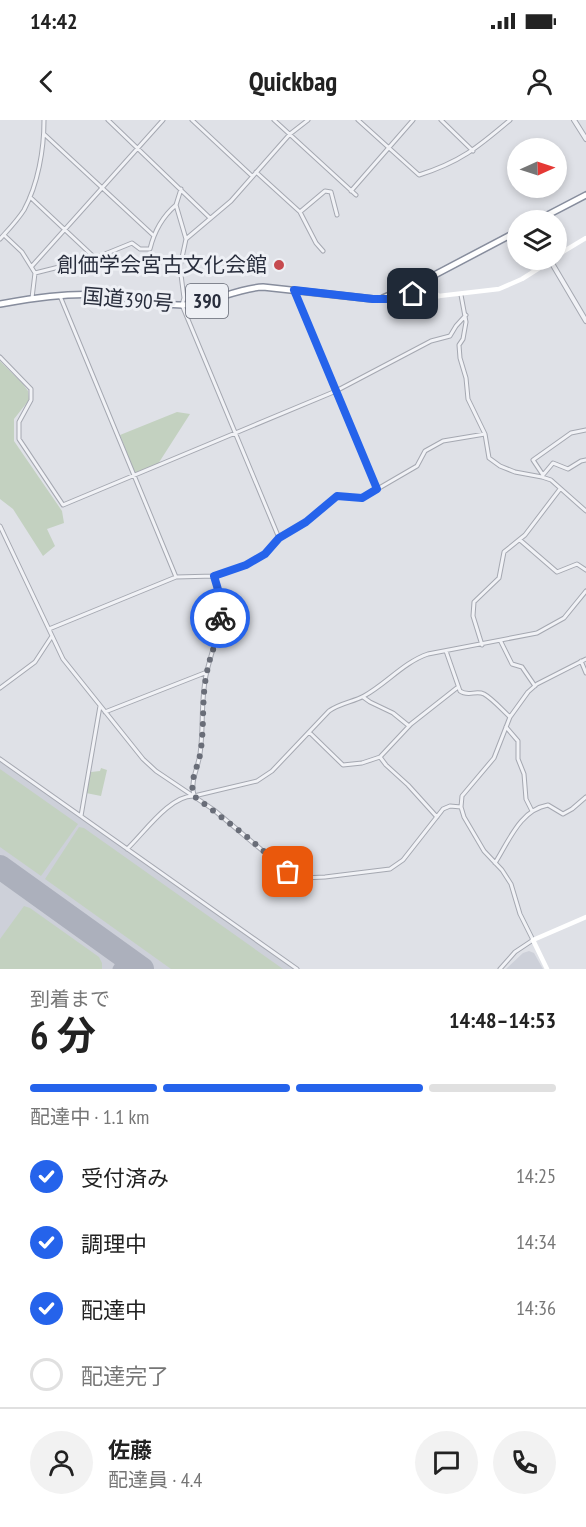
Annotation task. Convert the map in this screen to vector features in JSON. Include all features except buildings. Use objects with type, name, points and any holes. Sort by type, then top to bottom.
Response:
[{"type":"highway","points":[[557,210],[586,195]]},
{"type":"highway","points":[[379,300],[507,237]]},
{"type":"highway","points":[[413,299],[416,289],[427,278]]},
{"type":"highway","name":"国道390号","points":[[0,304],[60,295],[102,295],[182,305],[199,303],[253,287],[379,300],[413,299]]},
{"type":"main road","points":[[567,249],[586,238]]},
{"type":"main road","points":[[413,299],[461,295],[507,286],[534,270]]},
{"type":"main road","points":[[427,278],[429,288],[440,297]]},
{"type":"main road","points":[[547,969],[533,940],[586,917]]},
{"type":"street","points":[[0,239],[24,210],[30,197],[41,158],[44,120]]},
{"type":"street","points":[[108,120],[210,218]]},
{"type":"street","points":[[32,266],[163,120]]},
{"type":"street","points":[[192,120],[252,176]]},
{"type":"street","points":[[274,120],[356,195]]},
{"type":"street","points":[[186,239],[231,201],[290,134],[308,120]]},
{"type":"street","points":[[358,120],[419,175],[449,165],[473,151],[510,120]]},
{"type":"street","points":[[351,191],[414,120]]},
{"type":"street","points":[[441,120],[473,151]]},
{"type":"street","points":[[574,120],[586,140]]},
{"type":"street","points":[[44,134],[153,235]]},
{"type":"street","points":[[256,172],[300,212],[316,243],[323,251]]},
{"type":"street","points":[[181,189],[176,205],[186,239],[180,267],[184,298],[182,305],[279,538]]},
{"type":"street","points":[[300,212],[325,191],[331,192],[337,215]]},
{"type":"street","points":[[30,197],[95,258]]},
{"type":"street","points":[[35,273],[95,258],[132,243],[140,249],[150,249],[153,235],[167,212],[176,205]]},
{"type":"street","points":[[4,235],[22,252],[32,266],[35,273],[32,298]]},
{"type":"street","points":[[557,270],[586,321]]},
{"type":"street","points":[[294,290],[377,489]]},
{"type":"street","points":[[60,295],[176,577]]},
{"type":"street","points":[[461,295],[466,315],[465,329],[459,345],[460,358],[466,378],[469,403],[485,434],[487,455],[493,462],[527,475],[543,476],[551,480],[586,511]]},
{"type":"street","points":[[0,357],[31,389],[31,400],[19,422],[19,439],[61,504],[65,504],[336,391],[425,344],[450,336],[466,315]]},
{"type":"street","points":[[543,476],[533,460],[571,433],[586,430]]},
{"type":"street","points":[[49,630],[176,577],[214,576],[255,560],[265,554],[279,538],[306,522],[337,496],[362,498],[417,466],[424,451],[443,441],[485,434]]},
{"type":"street","points":[[543,476],[553,463],[568,469],[586,460]]},
{"type":"street","points":[[482,645],[472,616],[474,602],[499,578],[504,552],[533,526],[560,489]]},
{"type":"street","points":[[0,526],[52,636],[70,668],[100,706],[150,766],[194,796],[288,872],[303,878],[390,869],[403,860],[446,807],[462,807]]},
{"type":"street","points":[[520,540],[557,572],[578,564],[586,570]]},
{"type":"street","points":[[194,796],[193,778],[200,755],[207,672],[220,625],[219,593],[214,576]]},
{"type":"street","points":[[127,849],[169,805],[186,796],[257,782],[272,771],[329,711],[339,704],[363,697],[417,659],[428,654],[532,635],[564,618],[586,591]]},
{"type":"street","points":[[0,688],[35,662],[52,636]]},
{"type":"street","points":[[501,641],[512,664],[522,667],[535,686]]},
{"type":"street","points":[[446,651],[458,687],[463,693],[485,695],[510,717]]},
{"type":"street","points":[[500,969],[515,952],[533,940],[520,914],[511,884],[477,839],[464,817],[462,796],[494,758],[510,717],[523,697],[535,686],[586,659]]},
{"type":"street","points":[[581,661],[586,673]]},
{"type":"street","points":[[105,712],[207,672]]},
{"type":"street","points":[[309,732],[343,765],[362,763],[380,757],[409,726],[458,687]]},
{"type":"street","points":[[363,697],[393,713],[409,726]]},
{"type":"street","points":[[81,816],[100,706]]},
{"type":"street","points":[[506,727],[518,741],[518,759],[524,774],[526,799],[532,810]]},
{"type":"street","points":[[380,757],[437,817]]},
{"type":"street","points":[[0,759],[297,969]]},
{"type":"street","points":[[495,863],[521,821],[532,810],[548,805],[563,814],[586,797]]},
{"type":"shaded area","points":[[0,761],[293,969],[0,969]]},
{"type":"shaded area","points":[[529,951],[534,953],[543,969],[506,969],[523,953]]},
{"type":"green space","points":[[0,361],[28,391],[29,400],[14,419],[14,441],[62,511],[64,523],[47,529],[55,546],[43,556],[13,509],[0,499]]},
{"type":"green space","points":[[177,412],[190,414],[158,464],[135,474],[120,435]]},
{"type":"green space","points":[[101,768],[107,770],[101,796],[86,793],[91,772],[100,771]]},
{"type":"green space","points":[[0,769],[78,824],[41,876],[0,847]]},
{"type":"green space","points":[[79,827],[84,828],[283,969],[171,969],[45,879]]},
{"type":"green space","points":[[24,906],[99,957],[102,969],[0,969],[0,939]]},
{"type":"taxiway","points":[[117,969],[125,957]]},
{"type":"runway","points":[[0,867],[142,969]]},
{"type":"way so far","points":[[220,618],[218,634],[207,672],[200,755],[193,778],[192,791],[194,796],[288,872]]},
{"type":"place","name":"創価学会宮古文化会館","points":[[279,265]]},
{"type":"route","points":[[220,618],[219,593],[214,576],[246,565],[265,554],[279,538],[306,522],[337,496],[362,498],[377,489],[294,290],[379,300],[413,299],[413,294]]}]
